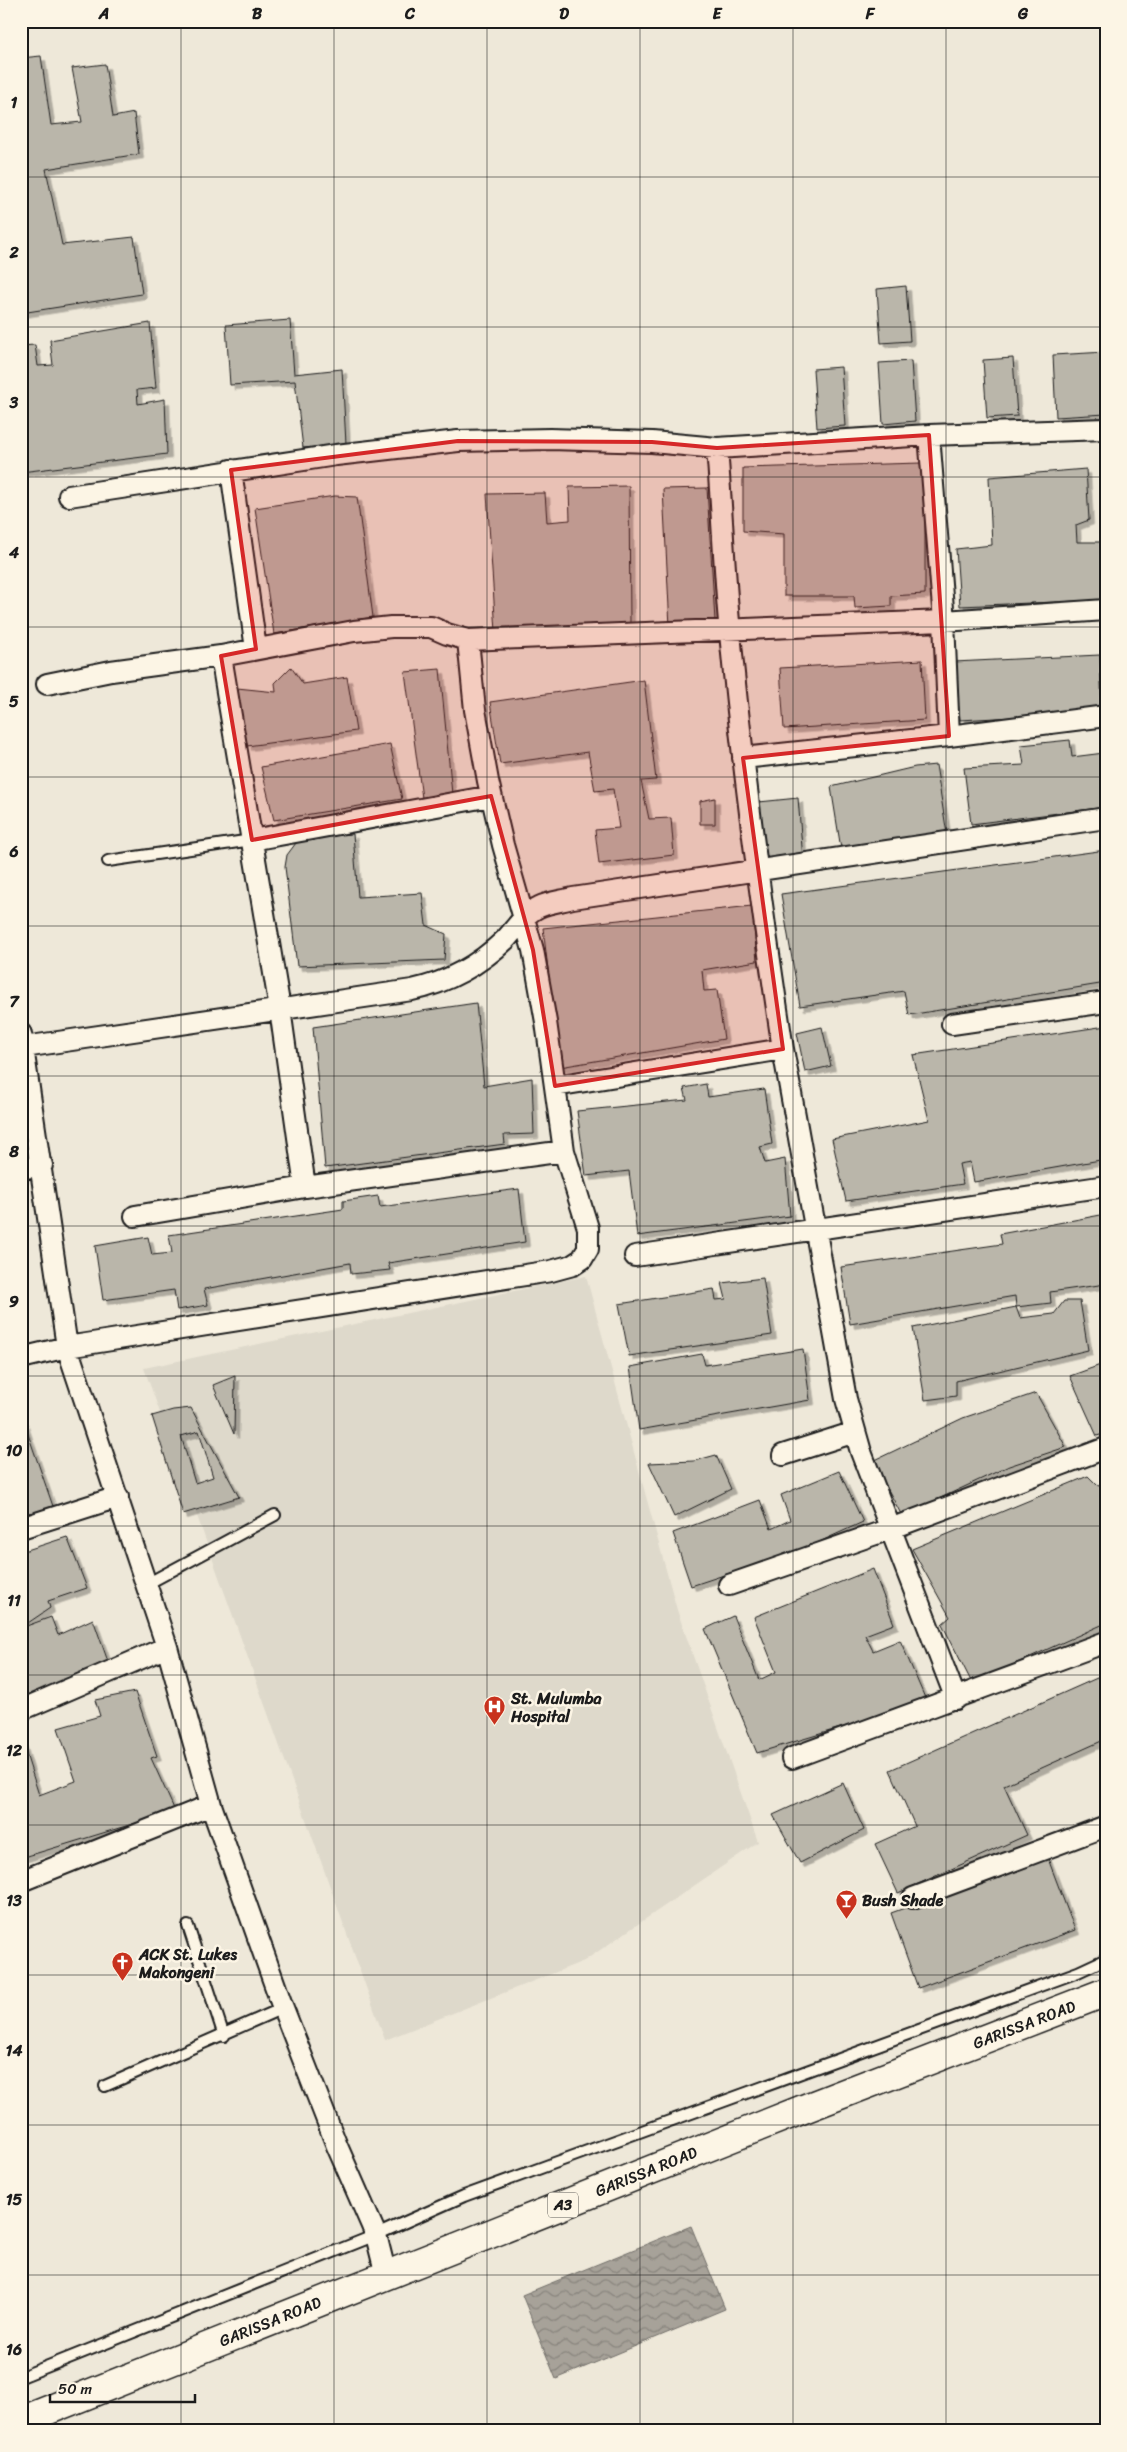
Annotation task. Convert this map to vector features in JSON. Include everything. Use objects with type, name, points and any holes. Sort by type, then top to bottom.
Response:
[{"type":"highway","name":"GARISSA ROAD","points":[[21,2421],[806,2108],[1106,1992]]},
{"type":"street","points":[[69,496],[336,455],[458,441],[550,439],[634,441],[717,448],[929,435],[1106,429]]},
{"type":"street","points":[[929,435],[944,622],[949,736]]},
{"type":"street","points":[[717,448],[730,632],[756,872],[783,1050],[846,1399],[855,1432],[890,1528],[956,1699]]},
{"type":"street","points":[[231,470],[256,649]]},
{"type":"street","points":[[47,684],[111,671],[221,656],[354,631],[391,627],[431,627],[468,640],[730,632],[944,622],[1106,610]]},
{"type":"street","points":[[21,1358],[68,1347],[551,1271],[582,1259],[588,1249],[588,1228],[564,1151],[542,994],[491,796],[475,710],[468,640]]},
{"type":"street","points":[[221,656],[280,1009],[304,1187]]},
{"type":"street","points":[[744,758],[949,736],[1106,716]]},
{"type":"street","points":[[252,840],[491,796]]},
{"type":"street","points":[[386,2275],[376,2234],[337,2146],[283,2008],[211,1805],[167,1647],[68,1347],[23,1040],[280,1009],[412,990],[436,985],[488,954],[506,938],[523,918],[540,907],[573,898],[1106,818]]},
{"type":"street","points":[[952,1024],[1106,1002]]},
{"type":"street","points":[[555,1086],[783,1050]]},
{"type":"street","points":[[135,1216],[304,1187],[564,1151]]},
{"type":"street","points":[[21,1168],[42,1165]]},
{"type":"street","points":[[635,1256],[816,1227],[1106,1186]]},
{"type":"street","points":[[783,1454],[855,1432]]},
{"type":"street","points":[[729,1584],[890,1528],[1106,1448]]},
{"type":"street","points":[[21,1528],[118,1497]]},
{"type":"street","points":[[792,1758],[1106,1642]]},
{"type":"street","points":[[21,1710],[167,1647]]},
{"type":"street","points":[[21,1880],[211,1805]]},
{"type":"street","points":[[913,1898],[1106,1826]]},
{"type":"lane","points":[[108,861],[252,840]]},
{"type":"lane","points":[[145,1585],[275,1515]]},
{"type":"lane","points":[[188,1926],[224,2036]]},
{"type":"lane","points":[[21,2376],[376,2234],[474,2192],[1078,1972],[1106,1959]]},
{"type":"lane","points":[[105,2086],[224,2036],[283,2008]]},
{"type":"highlighted area","points":[[929,435],[949,736],[743,758],[783,1049],[555,1086],[533,950],[491,796],[252,840],[221,656],[256,649],[231,470],[458,441],[652,442],[717,448]]},
{"type":"shaded area","name":"St. Mulumba Hospital","points":[[586,1276],[677,1610],[758,1842],[584,1961],[385,2040],[144,1368]]},
{"type":"water","points":[[691,2226],[725,2309],[556,2379],[522,2295]]},
{"type":"building","points":[[41,56],[51,125],[82,122],[72,68],[105,64],[113,117],[134,113],[139,154],[46,169],[62,245],[134,237],[142,294],[21,313],[21,58]]},
{"type":"building","points":[[906,286],[910,341],[881,343],[877,289]]},
{"type":"building","points":[[290,320],[294,374],[342,369],[346,444],[303,448],[295,381],[230,385],[226,325]]},
{"type":"building","points":[[150,323],[156,388],[137,390],[138,404],[165,399],[167,454],[21,472],[21,346],[35,345],[38,366],[53,365],[50,340]]},
{"type":"building","points":[[1106,352],[1106,414],[1056,417],[1053,355]]},
{"type":"building","points":[[1013,358],[1017,416],[987,418],[983,360]]},
{"type":"building","points":[[911,361],[915,421],[883,424],[879,363]]},
{"type":"building","points":[[841,367],[845,426],[817,428],[813,369]]},
{"type":"building","points":[[921,463],[925,522],[925,594],[891,596],[891,606],[855,608],[854,596],[784,596],[784,534],[743,531],[743,468]]},
{"type":"building","points":[[1086,469],[1089,520],[1076,525],[1077,542],[1102,542],[1102,600],[960,606],[956,549],[992,545],[989,477]]},
{"type":"building","points":[[629,486],[630,625],[496,632],[487,494],[545,493],[547,522],[570,520],[569,487]]},
{"type":"building","points":[[707,488],[715,621],[670,627],[663,489]]},
{"type":"building","points":[[335,496],[357,497],[373,617],[274,634],[255,508]]},
{"type":"building","points":[[1100,655],[1102,712],[960,720],[954,662]]},
{"type":"building","points":[[922,660],[925,720],[784,729],[780,668]]},
{"type":"building","points":[[291,667],[303,684],[347,677],[356,731],[247,746],[237,688],[276,692],[275,683]]},
{"type":"building","points":[[440,669],[452,794],[422,798],[405,672]]},
{"type":"building","points":[[644,680],[656,780],[641,781],[649,819],[671,818],[674,855],[599,864],[595,830],[619,828],[613,789],[595,791],[588,752],[500,764],[490,702]]},
{"type":"building","points":[[1070,740],[1072,757],[1104,753],[1106,807],[971,824],[964,768],[1024,765],[1021,745]]},
{"type":"building","points":[[390,744],[402,799],[274,820],[261,767]]},
{"type":"building","points":[[936,765],[947,834],[841,849],[831,787],[915,767]]},
{"type":"building","points":[[715,798],[715,824],[700,824],[700,801]]},
{"type":"building","points":[[798,798],[803,860],[765,863],[759,802]]},
{"type":"building","points":[[353,834],[358,897],[422,893],[426,925],[446,934],[444,960],[297,966],[285,867],[287,855],[296,843],[314,836]]},
{"type":"building","points":[[1106,850],[1106,983],[909,1015],[904,991],[800,1006],[781,894]]},
{"type":"building","points":[[752,906],[757,961],[702,970],[704,991],[717,990],[724,1039],[560,1067],[543,928]]},
{"type":"building","points":[[476,1003],[484,1086],[532,1078],[534,1134],[504,1135],[505,1144],[325,1168],[313,1027]]},
{"type":"building","points":[[1106,1026],[1106,1159],[974,1182],[970,1162],[959,1164],[963,1184],[846,1201],[832,1139],[929,1120],[913,1055]]},
{"type":"building","points":[[822,1027],[831,1066],[805,1072],[797,1033]]},
{"type":"building","points":[[706,1084],[708,1097],[764,1089],[772,1144],[760,1147],[765,1163],[785,1159],[790,1216],[637,1236],[629,1171],[586,1176],[577,1111],[687,1100],[684,1088]]},
{"type":"building","points":[[519,1189],[525,1242],[388,1263],[390,1270],[351,1274],[350,1263],[204,1289],[208,1305],[177,1310],[174,1290],[103,1300],[95,1246],[148,1237],[152,1255],[172,1253],[169,1235],[343,1209],[343,1201],[378,1196],[380,1207]]},
{"type":"building","points":[[1106,1214],[1106,1284],[1050,1292],[1051,1303],[1016,1307],[1015,1296],[850,1324],[841,1267],[1002,1244],[1000,1234]]},
{"type":"building","points":[[763,1278],[772,1335],[629,1356],[619,1304],[714,1289],[716,1300],[726,1299],[722,1283]]},
{"type":"building","points":[[1064,1301],[1080,1301],[1088,1350],[956,1381],[956,1396],[925,1400],[913,1328],[1016,1307],[1020,1318],[1054,1314]]},
{"type":"building","points":[[803,1349],[810,1400],[639,1430],[630,1367],[702,1354],[705,1365]]},
{"type":"building","points":[[1106,1363],[1106,1433],[1097,1436],[1070,1376]]},
{"type":"building","points":[[235,1376],[234,1434],[213,1385]]},
{"type":"building","points":[[1036,1393],[1066,1447],[1009,1466],[902,1516],[873,1461],[963,1418]]},
{"type":"building","points":[[191,1408],[239,1497],[183,1514],[152,1416],[173,1410]],"holes":[[[199,1431],[213,1477],[195,1483],[181,1436]]]},
{"type":"building","points":[[21,1414],[55,1512],[21,1513]]},
{"type":"building","points":[[716,1455],[731,1489],[674,1517],[649,1463],[694,1461]]},
{"type":"building","points":[[839,1471],[863,1522],[808,1547],[691,1586],[673,1533],[760,1500],[771,1529],[790,1520],[781,1495]]},
{"type":"building","points":[[1088,1476],[1098,1486],[1106,1483],[1106,1623],[972,1683],[942,1624],[950,1617],[912,1549]]},
{"type":"building","points":[[67,1537],[87,1588],[48,1601],[50,1608],[22,1627],[21,1552]]},
{"type":"building","points":[[873,1569],[894,1624],[865,1635],[873,1651],[900,1640],[925,1698],[893,1712],[757,1753],[705,1629],[733,1616],[759,1680],[776,1672],[754,1617]]},
{"type":"building","points":[[51,1617],[58,1635],[93,1619],[111,1670],[21,1698],[21,1628]]},
{"type":"building","points":[[1106,1674],[1106,1739],[1004,1785],[1027,1835],[898,1893],[875,1844],[915,1826],[890,1770]]},
{"type":"building","points":[[135,1692],[157,1756],[151,1758],[175,1811],[21,1858],[21,1738],[39,1795],[76,1781],[58,1728],[100,1716],[95,1700]]},
{"type":"building","points":[[843,1783],[864,1830],[800,1863],[773,1815]]},
{"type":"building","points":[[1047,1856],[1075,1930],[918,1988],[891,1913]]},
{"type":"place","name":"St. Mulumba Hospital","points":[[495,1726]]},
{"type":"place","name":"Bush Shade","points":[[846,1919]]},
{"type":"place","name":"ACK St. Lukes Makongeni","points":[[123,1982]]}]
